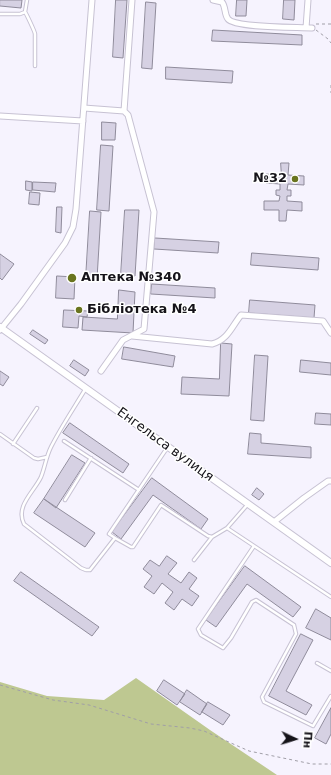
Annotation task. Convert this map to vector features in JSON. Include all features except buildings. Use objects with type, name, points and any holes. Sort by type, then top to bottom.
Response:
[{"type":"street","points":[[1,328],[26,298],[65,243],[73,227],[76,209],[92,0]]},
{"type":"street","points":[[124,111],[132,0]]},
{"type":"street","points":[[213,0],[222,2],[229,0]]},
{"type":"street","points":[[306,28],[308,0]]},
{"type":"street","points":[[222,2],[225,7],[227,17],[229,20],[234,22],[248,25],[312,28]]},
{"type":"street","points":[[84,108],[124,111],[128,115],[154,212],[144,329],[123,340],[101,371]]},
{"type":"street","points":[[0,116],[83,121]]},
{"type":"street","points":[[131,336],[212,344],[216,343],[228,334],[241,316],[323,321],[331,332]]},
{"type":"street","name":"Енгельса вулиця","points":[[1,328],[331,563]]},
{"type":"street","points":[[274,522],[304,498],[328,481],[331,481]]},
{"type":"lane","points":[[27,0],[25,12],[28,15],[29,23],[35,34],[35,66]]},
{"type":"lane","points":[[0,14],[20,14],[25,12]]},
{"type":"lane","points":[[86,388],[51,447],[40,478],[24,503],[22,519],[24,524],[81,568],[86,570],[90,570],[115,538]]},
{"type":"lane","points":[[14,444],[37,408]]},
{"type":"lane","points":[[0,434],[34,458],[38,459],[47,457]]},
{"type":"lane","points":[[64,441],[139,490]]},
{"type":"lane","points":[[168,447],[109,534],[133,547],[161,504],[208,536],[212,537]]},
{"type":"lane","points":[[65,500],[91,458]]},
{"type":"lane","points":[[194,560],[212,537],[227,528],[248,504]]},
{"type":"lane","points":[[227,528],[331,597]]},
{"type":"lane","points":[[254,546],[198,629],[201,635],[224,648],[232,638],[252,602],[256,600],[294,625],[296,634],[262,697],[264,702],[313,726],[331,696]]},
{"type":"lane","points":[[317,663],[331,671]]},
{"type":"path","points":[[331,24],[317,23],[312,28],[328,39],[331,43]]},
{"type":"path","points":[[331,85],[331,93]]},
{"type":"path","points":[[0,685],[53,700],[94,706],[151,724],[204,731],[249,751],[312,764],[331,764]]},
{"type":"green space","points":[[136,678],[277,775],[0,775],[0,682],[47,696],[104,700]]},
{"type":"place","name":"№32","points":[[295,179]]},
{"type":"place","name":"Аптека №340","points":[[72,278]]},
{"type":"place","name":"Бібліотека №4","points":[[79,310]]}]
